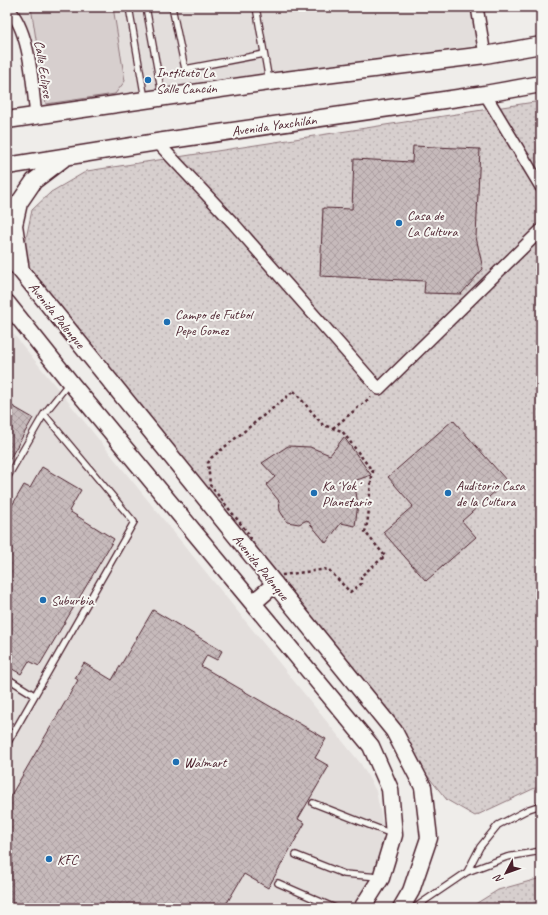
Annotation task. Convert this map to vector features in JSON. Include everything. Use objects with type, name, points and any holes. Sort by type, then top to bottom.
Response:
[{"type":"street","name":"Calle Eclipse","points":[[7,7],[13,13],[27,46],[36,116]]},
{"type":"street","points":[[477,7],[485,56]]},
{"type":"street","points":[[7,120],[269,82],[485,56],[541,45]]},
{"type":"street","name":"Avenida Yaxchilán","points":[[7,166],[65,158],[157,142],[486,94],[541,84]]},
{"type":"street","points":[[486,94],[541,187]]},
{"type":"street","points":[[157,142],[234,224],[379,390],[541,230]]},
{"type":"street","points":[[21,271],[14,225],[19,202],[34,181],[65,158]]},
{"type":"street","name":"Avenida Palenque","points":[[7,255],[394,731],[423,787],[429,838],[412,891],[400,908]]},
{"type":"street","name":"Avenida Palenque","points":[[7,303],[70,382],[371,746],[390,788],[394,835],[381,878],[362,908]]},
{"type":"street","points":[[253,603],[275,584]]},
{"type":"lane","points":[[129,7],[145,100]]},
{"type":"lane","points":[[146,7],[163,97]]},
{"type":"lane","points":[[172,7],[185,69],[264,54]]},
{"type":"lane","points":[[256,7],[269,82]]},
{"type":"lane","points":[[7,478],[44,414],[70,382]]},
{"type":"lane","points":[[7,744],[134,522],[44,414]]},
{"type":"lane","points":[[7,678],[34,695]]},
{"type":"lane","points":[[313,803],[394,835]]},
{"type":"lane","points":[[467,872],[480,847],[498,825],[529,809],[541,805]]},
{"type":"lane","points":[[414,908],[467,872],[507,857],[541,851]]},
{"type":"lane","points":[[296,855],[344,874],[381,878]]},
{"type":"lane","points":[[278,883],[335,908]]},
{"type":"path","points":[[333,429],[379,390]]},
{"type":"path","points":[[294,391],[323,425],[333,429],[342,431],[374,472],[370,486],[366,532],[385,556],[361,576],[361,584],[350,592],[328,570],[275,576],[256,551],[248,533],[210,485],[208,472],[208,463],[211,458],[294,391]]},
{"type":"shaded area","name":"Instituto La Salle Cancún","points":[[16,7],[471,7],[478,45],[43,115],[22,13]]},
{"type":"shaded area","points":[[31,7],[113,7],[125,81],[115,94],[46,104]]},
{"type":"shaded area","points":[[541,101],[541,789],[535,788],[475,816],[447,800],[30,282],[24,248],[32,210],[51,192],[87,171]]},
{"type":"shaded area","points":[[7,326],[361,764],[376,791],[383,825],[380,864],[356,908],[7,908]]},
{"type":"shaded area","points":[[541,878],[541,908],[469,908],[498,890]]},
{"type":"building","name":"Casa de La Cultura","points":[[413,146],[480,149],[476,237],[483,269],[461,294],[424,293],[425,281],[320,276],[323,208],[352,209],[354,159],[412,162]]},
{"type":"building","points":[[7,403],[33,418],[7,464]]},
{"type":"building","name":"Auditorio Casa de la Cultura","points":[[453,420],[507,481],[462,521],[476,537],[426,581],[383,532],[413,506],[388,477]]},
{"type":"building","name":"Ka´Yok´ Planetario","points":[[344,437],[371,475],[354,481],[358,504],[355,526],[341,523],[326,543],[307,520],[299,524],[287,522],[280,511],[279,501],[266,485],[275,477],[262,463],[288,446],[310,447],[330,455]]},
{"type":"building","name":"Suburbia","points":[[42,467],[81,490],[69,511],[114,539],[39,666],[29,661],[21,674],[7,666],[7,514],[24,485],[30,488]]},
{"type":"building","name":"Walmart","points":[[153,610],[222,651],[217,660],[207,655],[201,666],[326,739],[315,758],[329,766],[298,819],[305,823],[268,888],[244,874],[224,908],[7,908],[7,802],[78,680],[75,678],[84,663],[112,680]]},
{"type":"place","name":"Instituto La Salle Cancún","points":[[148,80]]},
{"type":"place","name":"Casa de La Cultura","points":[[399,223]]},
{"type":"place","name":"Campo de Futbol Pepe Gomez","points":[[167,322]]},
{"type":"place","name":"Ka´Yok´ Planetario","points":[[314,493]]},
{"type":"place","name":"Auditorio Casa de la Cultura","points":[[448,493]]},
{"type":"place","name":"Suburbia","points":[[43,600]]},
{"type":"place","name":"Walmart","points":[[176,762]]},
{"type":"place","name":"KFC","points":[[49,859]]}]
